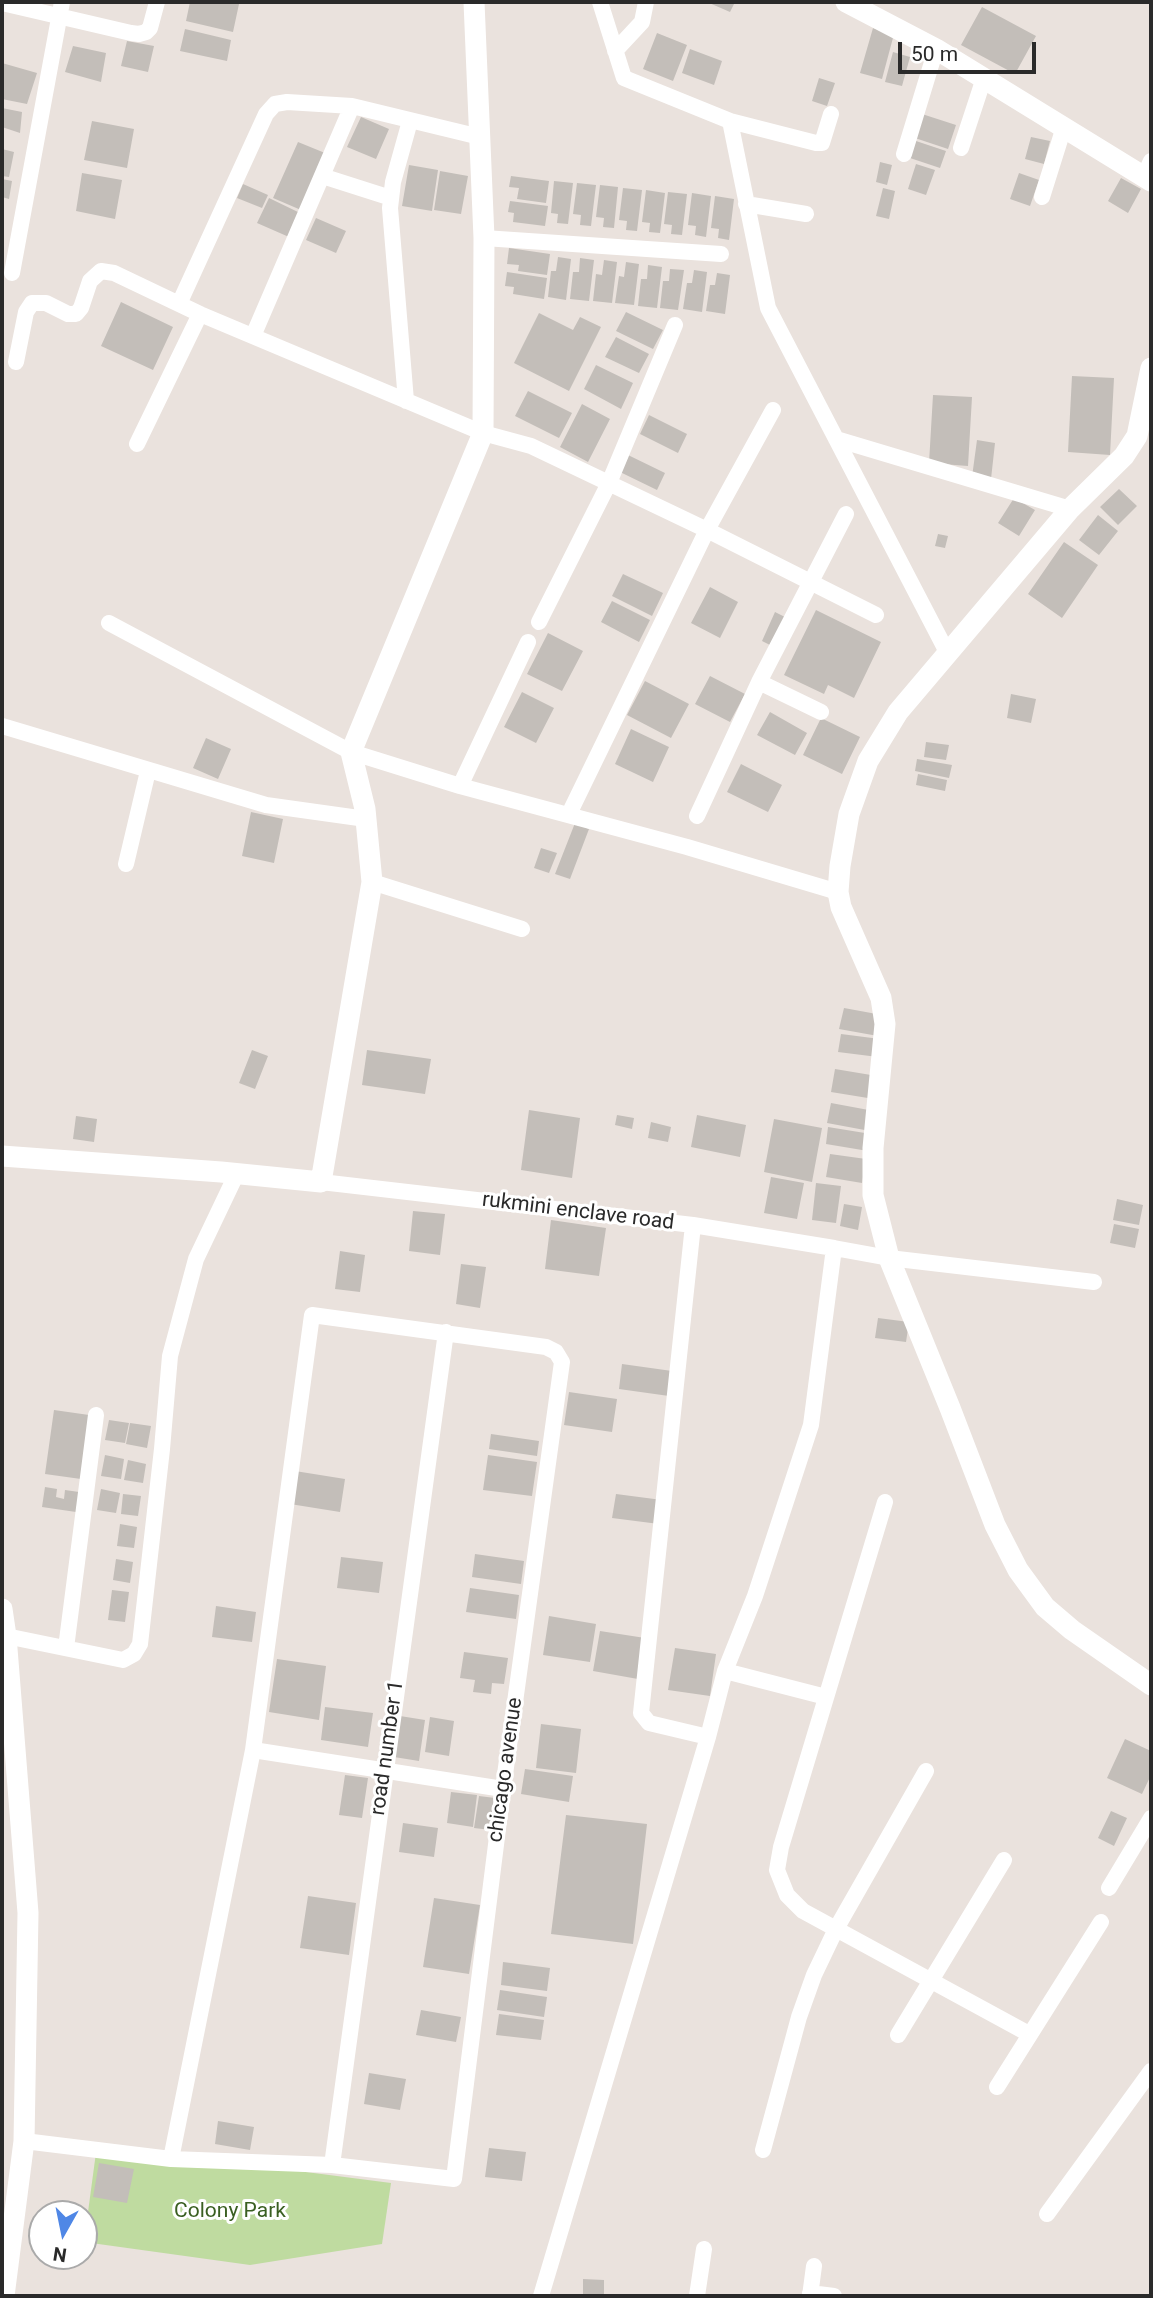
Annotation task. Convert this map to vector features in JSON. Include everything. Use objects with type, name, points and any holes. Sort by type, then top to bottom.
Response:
[{"type":"street","points":[[2,3],[61,9],[139,34],[150,28],[157,2]]},
{"type":"street","points":[[2,1156],[237,1173],[321,1182],[372,882],[366,819],[351,752],[483,433],[484,238],[474,2]]},
{"type":"street","points":[[600,2],[624,78],[730,121],[816,143],[822,143],[831,114]]},
{"type":"street","points":[[615,51],[642,22],[646,2]]},
{"type":"street","points":[[848,2],[936,49],[1064,127],[1149,173]]},
{"type":"street","points":[[12,273],[61,9]]},
{"type":"street","points":[[904,154],[936,49]]},
{"type":"street","points":[[961,148],[984,78]]},
{"type":"street","points":[[179,304],[266,114],[275,104],[287,102],[352,106],[480,137]]},
{"type":"street","points":[[253,336],[352,106]]},
{"type":"street","points":[[406,401],[390,208],[410,121]]},
{"type":"street","points":[[730,121],[768,308],[948,654]]},
{"type":"street","points":[[1042,197],[1064,127]]},
{"type":"street","points":[[321,176],[391,198]]},
{"type":"street","points":[[746,204],[806,214]]},
{"type":"street","points":[[484,238],[721,254]]},
{"type":"street","points":[[16,362],[26,312],[32,303],[46,303],[68,314],[76,314],[81,308],[90,281],[101,271],[114,273],[200,314],[483,433],[531,446],[876,615]]},
{"type":"street","points":[[137,444],[200,314]]},
{"type":"street","points":[[539,622],[609,483],[675,325]]},
{"type":"street","points":[[1151,368],[1137,436],[1125,456],[1070,509],[898,712],[868,761],[849,814],[838,892],[841,907],[881,998],[885,1024],[874,1135],[873,1195],[889,1258],[995,1525],[1018,1570],[1045,1606],[1072,1630],[1151,1685]]},
{"type":"street","points":[[569,814],[707,530],[773,410]]},
{"type":"street","points":[[836,439],[1070,509]]},
{"type":"street","points":[[697,816],[759,682],[846,514]]},
{"type":"street","points":[[109,623],[351,752],[460,786],[569,814],[838,892]]},
{"type":"street","points":[[460,786],[528,642]]},
{"type":"street","points":[[759,682],[821,712]]},
{"type":"street","points":[[2,726],[266,806],[366,819]]},
{"type":"street","points":[[126,864],[148,771]]},
{"type":"street","points":[[372,882],[522,929]]},
{"type":"street","points":[[6,1636],[123,1660],[134,1654],[140,1644],[170,1356],[196,1259],[237,1173]]},
{"type":"street","name":"rukmini enclave road","points":[[321,1182],[693,1225],[889,1258],[1094,1282]]},
{"type":"street","points":[[693,1225],[641,1713],[649,1723],[708,1737]]},
{"type":"street","points":[[541,2296],[708,1737],[725,1671],[755,1596],[811,1425],[834,1248]]},
{"type":"street","points":[[171,2159],[253,1750],[312,1315],[446,1332]]},
{"type":"street","name":"chicago avenue","points":[[332,2165],[454,2179],[503,1789],[562,1362],[556,1352],[546,1347],[446,1332]]},
{"type":"street","name":"road number 1","points":[[332,2165],[446,1332]]},
{"type":"street","points":[[66,1648],[96,1415]]},
{"type":"street","points":[[885,1502],[781,1847],[777,1870],[787,1895],[803,1911],[1029,2034]]},
{"type":"street","points":[[2,1609],[28,1913],[24,2141],[4,2296]]},
{"type":"street","points":[[725,1671],[826,1697]]},
{"type":"street","points":[[253,1750],[503,1789]]},
{"type":"street","points":[[763,2150],[799,2017],[814,1975],[836,1929],[926,1771]]},
{"type":"street","points":[[1109,1888],[1151,1818]]},
{"type":"street","points":[[898,2035],[1004,1860]]},
{"type":"street","points":[[997,2087],[1101,1923]]},
{"type":"street","points":[[1047,2214],[1151,2071]]},
{"type":"street","points":[[24,2141],[171,2159],[332,2165]]},
{"type":"street","points":[[697,2296],[704,2249]]},
{"type":"street","points":[[814,2266],[810,2294],[834,2296]]},
{"type":"green space","name":"Colony Park","points":[[97,2145],[391,2183],[382,2244],[250,2265],[98,2244],[98,2200],[90,2200]]},
{"type":"building","points":[[190,2],[239,4],[233,32],[186,21]]},
{"type":"building","points":[[707,2],[735,2],[730,12]]},
{"type":"building","points":[[982,7],[1036,36],[1015,74],[961,45]]},
{"type":"building","points":[[873,28],[894,34],[882,79],[860,73]]},
{"type":"building","points":[[185,29],[231,40],[227,61],[180,51]]},
{"type":"building","points":[[657,33],[687,45],[673,81],[643,69]]},
{"type":"building","points":[[127,41],[154,46],[148,72],[121,66]]},
{"type":"building","points":[[73,46],[106,53],[101,82],[65,72]]},
{"type":"building","points":[[690,49],[722,61],[714,85],[682,73]]},
{"type":"building","points":[[893,52],[910,57],[902,86],[885,82]]},
{"type":"building","points":[[2,63],[37,73],[27,104],[2,99]]},
{"type":"building","points":[[819,78],[835,83],[827,106],[812,101]]},
{"type":"building","points":[[2,108],[22,112],[20,133],[2,127]]},
{"type":"building","points":[[922,114],[956,125],[948,149],[915,138]]},
{"type":"building","points":[[361,117],[389,129],[376,159],[347,147]]},
{"type":"building","points":[[92,121],[134,129],[127,168],[84,160]]},
{"type":"building","points":[[1031,137],[1050,141],[1044,164],[1025,159]]},
{"type":"building","points":[[916,141],[946,151],[940,168],[910,158]]},
{"type":"building","points":[[298,142],[325,153],[301,210],[273,198]]},
{"type":"building","points":[[2,149],[14,152],[9,177],[2,176]]},
{"type":"building","points":[[880,162],[892,165],[887,185],[876,182]]},
{"type":"building","points":[[916,164],[935,170],[926,195],[908,189]]},
{"type":"building","points":[[409,165],[438,170],[432,211],[402,206]]},
{"type":"building","points":[[440,171],[468,176],[461,214],[434,210]]},
{"type":"building","points":[[82,173],[122,180],[115,219],[76,211]]},
{"type":"building","points":[[1019,173],[1039,180],[1030,206],[1010,199]]},
{"type":"building","points":[[511,176],[549,181],[546,203],[517,199],[519,188],[509,187]]},
{"type":"building","points":[[1121,178],[1141,189],[1128,213],[1108,201]]},
{"type":"building","points":[[2,179],[12,181],[9,199],[2,197]]},
{"type":"building","points":[[554,181],[573,183],[568,224],[557,223],[558,214],[551,213]]},
{"type":"building","points":[[577,183],[596,185],[591,226],[580,225],[581,215],[573,214]]},
{"type":"building","points":[[243,184],[268,195],[262,208],[237,198]]},
{"type":"building","points":[[600,185],[618,187],[614,228],[603,227],[604,218],[596,217]]},
{"type":"building","points":[[623,188],[642,190],[637,231],[626,230],[627,221],[619,220]]},
{"type":"building","points":[[883,188],[895,191],[889,219],[876,216]]},
{"type":"building","points":[[646,190],[665,193],[660,233],[649,232],[650,223],[642,222]]},
{"type":"building","points":[[668,192],[687,194],[682,235],[671,234],[672,225],[664,224]]},
{"type":"building","points":[[692,193],[711,196],[706,237],[695,235],[696,226],[688,225]]},
{"type":"building","points":[[715,196],[734,199],[729,240],[718,238],[719,229],[711,228]]},
{"type":"building","points":[[269,198],[300,213],[289,237],[257,223]]},
{"type":"building","points":[[510,201],[548,206],[545,226],[513,222],[514,213],[508,212]]},
{"type":"building","points":[[316,218],[346,231],[336,253],[306,240]]},
{"type":"building","points":[[509,248],[550,254],[547,275],[518,271],[519,265],[507,264]]},
{"type":"building","points":[[558,257],[571,259],[566,300],[548,297],[551,271],[556,271]]},
{"type":"building","points":[[580,258],[594,260],[589,301],[570,299],[573,272],[579,272]]},
{"type":"building","points":[[604,260],[617,262],[612,303],[593,301],[596,274],[602,275]]},
{"type":"building","points":[[626,262],[639,264],[634,305],[615,303],[619,276],[624,277]]},
{"type":"building","points":[[648,265],[662,267],[657,308],[638,306],[641,279],[647,279]]},
{"type":"building","points":[[670,269],[684,270],[678,310],[660,308],[663,281],[669,281]]},
{"type":"building","points":[[694,270],[707,272],[702,312],[683,309],[687,283],[692,283]]},
{"type":"building","points":[[507,272],[547,278],[544,299],[513,294],[514,287],[505,286]]},
{"type":"building","points":[[717,273],[730,275],[725,314],[706,311],[710,285],[715,285]]},
{"type":"building","points":[[121,302],[173,327],[153,370],[101,346]]},
{"type":"building","points":[[626,312],[663,330],[653,349],[616,331]]},
{"type":"building","points":[[539,313],[573,330],[580,317],[601,327],[569,391],[514,363]]},
{"type":"building","points":[[616,337],[649,354],[639,373],[605,357]]},
{"type":"building","points":[[596,365],[633,383],[621,409],[584,389]]},
{"type":"building","points":[[1072,376],[1114,378],[1110,455],[1068,452]]},
{"type":"building","points":[[528,391],[572,413],[559,438],[515,416]]},
{"type":"building","points":[[933,395],[972,397],[968,466],[929,463]]},
{"type":"building","points":[[582,404],[610,419],[588,462],[560,447]]},
{"type":"building","points":[[649,415],[687,434],[678,453],[640,434]]},
{"type":"building","points":[[977,440],[995,443],[991,479],[972,477]]},
{"type":"building","points":[[628,455],[665,473],[657,490],[620,472]]},
{"type":"building","points":[[1119,489],[1137,506],[1118,525],[1100,507]]},
{"type":"building","points":[[1014,498],[1035,510],[1019,536],[998,523]]},
{"type":"building","points":[[1098,515],[1118,531],[1099,555],[1079,540]]},
{"type":"building","points":[[938,534],[948,536],[945,548],[935,546]]},
{"type":"building","points":[[1064,542],[1098,565],[1062,618],[1028,594]]},
{"type":"building","points":[[623,574],[663,593],[652,616],[612,596]]},
{"type":"building","points":[[710,587],[738,602],[720,638],[691,623]]},
{"type":"building","points":[[612,601],[650,620],[639,642],[601,622]]},
{"type":"building","points":[[816,610],[881,642],[854,698],[828,685],[824,694],[784,675]]},
{"type":"building","points":[[775,612],[785,617],[772,646],[762,641]]},
{"type":"building","points":[[548,633],[583,651],[562,691],[527,674]]},
{"type":"building","points":[[710,676],[745,694],[730,722],[695,704]]},
{"type":"building","points":[[645,681],[689,704],[671,738],[627,715]]},
{"type":"building","points":[[522,692],[554,708],[536,743],[504,727]]},
{"type":"building","points":[[1011,694],[1036,699],[1031,723],[1007,718]]},
{"type":"building","points":[[770,712],[807,733],[795,755],[757,735]]},
{"type":"building","points":[[821,718],[860,737],[842,774],[803,755]]},
{"type":"building","points":[[631,729],[669,747],[653,782],[615,764]]},
{"type":"building","points":[[206,738],[231,749],[218,779],[193,768]]},
{"type":"building","points":[[926,742],[949,745],[946,760],[924,757]]},
{"type":"building","points":[[917,759],[952,765],[949,778],[915,771]]},
{"type":"building","points":[[741,764],[782,785],[768,812],[727,792]]},
{"type":"building","points":[[918,774],[947,780],[945,791],[916,785]]},
{"type":"building","points":[[251,812],[283,819],[274,863],[242,856]]},
{"type":"building","points":[[575,823],[589,829],[570,879],[555,874]]},
{"type":"building","points":[[541,848],[557,853],[549,873],[534,868]]},
{"type":"building","points":[[844,1008],[882,1015],[878,1036],[839,1029]]},
{"type":"building","points":[[841,1034],[880,1039],[878,1057],[838,1052]]},
{"type":"building","points":[[252,1050],[268,1056],[255,1089],[239,1083]]},
{"type":"building","points":[[367,1050],[431,1059],[425,1094],[362,1085]]},
{"type":"building","points":[[835,1069],[877,1076],[874,1099],[831,1092]]},
{"type":"building","points":[[831,1103],[874,1111],[870,1131],[827,1123]]},
{"type":"building","points":[[529,1110],[580,1118],[572,1178],[521,1170]]},
{"type":"building","points":[[617,1115],[634,1118],[632,1129],[615,1125]]},
{"type":"building","points":[[697,1115],[746,1125],[740,1157],[691,1147]]},
{"type":"building","points":[[76,1116],[97,1119],[94,1142],[73,1139]]},
{"type":"building","points":[[774,1119],[822,1128],[812,1182],[764,1172]]},
{"type":"building","points":[[651,1122],[671,1127],[668,1142],[648,1138]]},
{"type":"building","points":[[828,1127],[871,1134],[868,1151],[826,1144]]},
{"type":"building","points":[[830,1154],[866,1159],[862,1183],[826,1177]]},
{"type":"building","points":[[771,1177],[804,1183],[797,1219],[764,1213]]},
{"type":"building","points":[[816,1183],[841,1186],[836,1223],[812,1220]]},
{"type":"building","points":[[1117,1199],[1143,1205],[1139,1225],[1113,1220]]},
{"type":"building","points":[[844,1204],[862,1207],[858,1230],[840,1226]]},
{"type":"building","points":[[413,1211],[445,1214],[440,1255],[409,1251]]},
{"type":"building","points":[[551,1220],[606,1228],[599,1276],[545,1269]]},
{"type":"building","points":[[1114,1224],[1139,1229],[1135,1248],[1110,1243]]},
{"type":"building","points":[[340,1251],[365,1255],[360,1292],[335,1289]]},
{"type":"building","points":[[461,1264],[486,1267],[480,1308],[456,1304]]},
{"type":"building","points":[[878,1318],[909,1322],[906,1342],[875,1338]]},
{"type":"building","points":[[622,1364],[672,1371],[669,1396],[619,1389]]},
{"type":"building","points":[[569,1392],[617,1399],[612,1432],[564,1425]]},
{"type":"building","points":[[54,1410],[89,1415],[81,1479],[45,1474]]},
{"type":"building","points":[[109,1420],[129,1423],[125,1443],[105,1440]]},
{"type":"building","points":[[130,1423],[151,1426],[147,1448],[126,1444]]},
{"type":"building","points":[[491,1434],[539,1441],[537,1456],[489,1449]]},
{"type":"building","points":[[105,1455],[124,1459],[121,1479],[101,1476]]},
{"type":"building","points":[[488,1455],[537,1462],[532,1496],[483,1490]]},
{"type":"building","points":[[128,1460],[146,1464],[143,1483],[124,1480]]},
{"type":"building","points":[[295,1471],[345,1479],[340,1512],[290,1504]]},
{"type":"building","points":[[45,1487],[57,1489],[56,1497],[64,1499],[65,1490],[79,1492],[76,1512],[42,1507]]},
{"type":"building","points":[[101,1489],[120,1493],[116,1513],[97,1510]]},
{"type":"building","points":[[123,1494],[141,1496],[138,1516],[121,1514]]},
{"type":"building","points":[[616,1494],[662,1500],[659,1524],[612,1518]]},
{"type":"building","points":[[120,1524],[137,1527],[134,1548],[117,1546]]},
{"type":"building","points":[[475,1554],[524,1561],[521,1584],[472,1577]]},
{"type":"building","points":[[341,1557],[383,1562],[379,1593],[337,1588]]},
{"type":"building","points":[[116,1559],[133,1562],[130,1583],[113,1580]]},
{"type":"building","points":[[470,1588],[519,1595],[516,1619],[466,1612]]},
{"type":"building","points":[[112,1590],[129,1592],[125,1622],[108,1620]]},
{"type":"building","points":[[216,1606],[256,1612],[252,1642],[212,1637]]},
{"type":"building","points":[[549,1616],[596,1624],[590,1662],[543,1655]]},
{"type":"building","points":[[600,1631],[645,1638],[638,1679],[593,1671]]},
{"type":"building","points":[[675,1648],[716,1654],[710,1696],[668,1690]]},
{"type":"building","points":[[464,1652],[508,1658],[504,1684],[492,1683],[491,1694],[473,1692],[475,1680],[460,1678]]},
{"type":"building","points":[[277,1659],[326,1666],[319,1720],[269,1712]]},
{"type":"building","points":[[325,1707],[373,1713],[368,1747],[321,1740]]},
{"type":"building","points":[[400,1716],[425,1720],[419,1761],[394,1757]]},
{"type":"building","points":[[430,1717],[454,1721],[449,1756],[425,1752]]},
{"type":"building","points":[[541,1724],[581,1729],[576,1773],[536,1768]]},
{"type":"building","points":[[1125,1739],[1151,1751],[1151,1775],[1142,1794],[1107,1778]]},
{"type":"building","points":[[525,1769],[573,1776],[569,1802],[521,1794]]},
{"type":"building","points":[[345,1775],[368,1778],[362,1818],[339,1815]]},
{"type":"building","points":[[451,1792],[477,1795],[473,1827],[447,1823]]},
{"type":"building","points":[[479,1796],[495,1798],[491,1830],[474,1828]]},
{"type":"building","points":[[1111,1811],[1127,1818],[1114,1846],[1098,1838]]},
{"type":"building","points":[[566,1815],[647,1824],[633,1944],[551,1934]]},
{"type":"building","points":[[403,1823],[438,1828],[434,1857],[399,1852]]},
{"type":"building","points":[[308,1896],[356,1903],[349,1955],[300,1948]]},
{"type":"building","points":[[434,1898],[480,1905],[469,1974],[423,1967]]},
{"type":"building","points":[[503,1962],[550,1968],[547,1991],[501,1985]]},
{"type":"building","points":[[500,1990],[547,1997],[544,2017],[497,2010]]},
{"type":"building","points":[[421,2010],[461,2017],[456,2042],[416,2035]]},
{"type":"building","points":[[499,2014],[544,2020],[541,2040],[496,2035]]},
{"type":"building","points":[[369,2073],[406,2079],[400,2110],[364,2104]]},
{"type":"building","points":[[218,2121],[254,2127],[250,2150],[215,2144]]},
{"type":"building","points":[[489,2148],[526,2152],[522,2181],[485,2177]]},
{"type":"building","points":[[99,2163],[134,2169],[127,2203],[93,2197]]},
{"type":"building","points":[[583,2279],[604,2280],[604,2296],[583,2296]]}]
